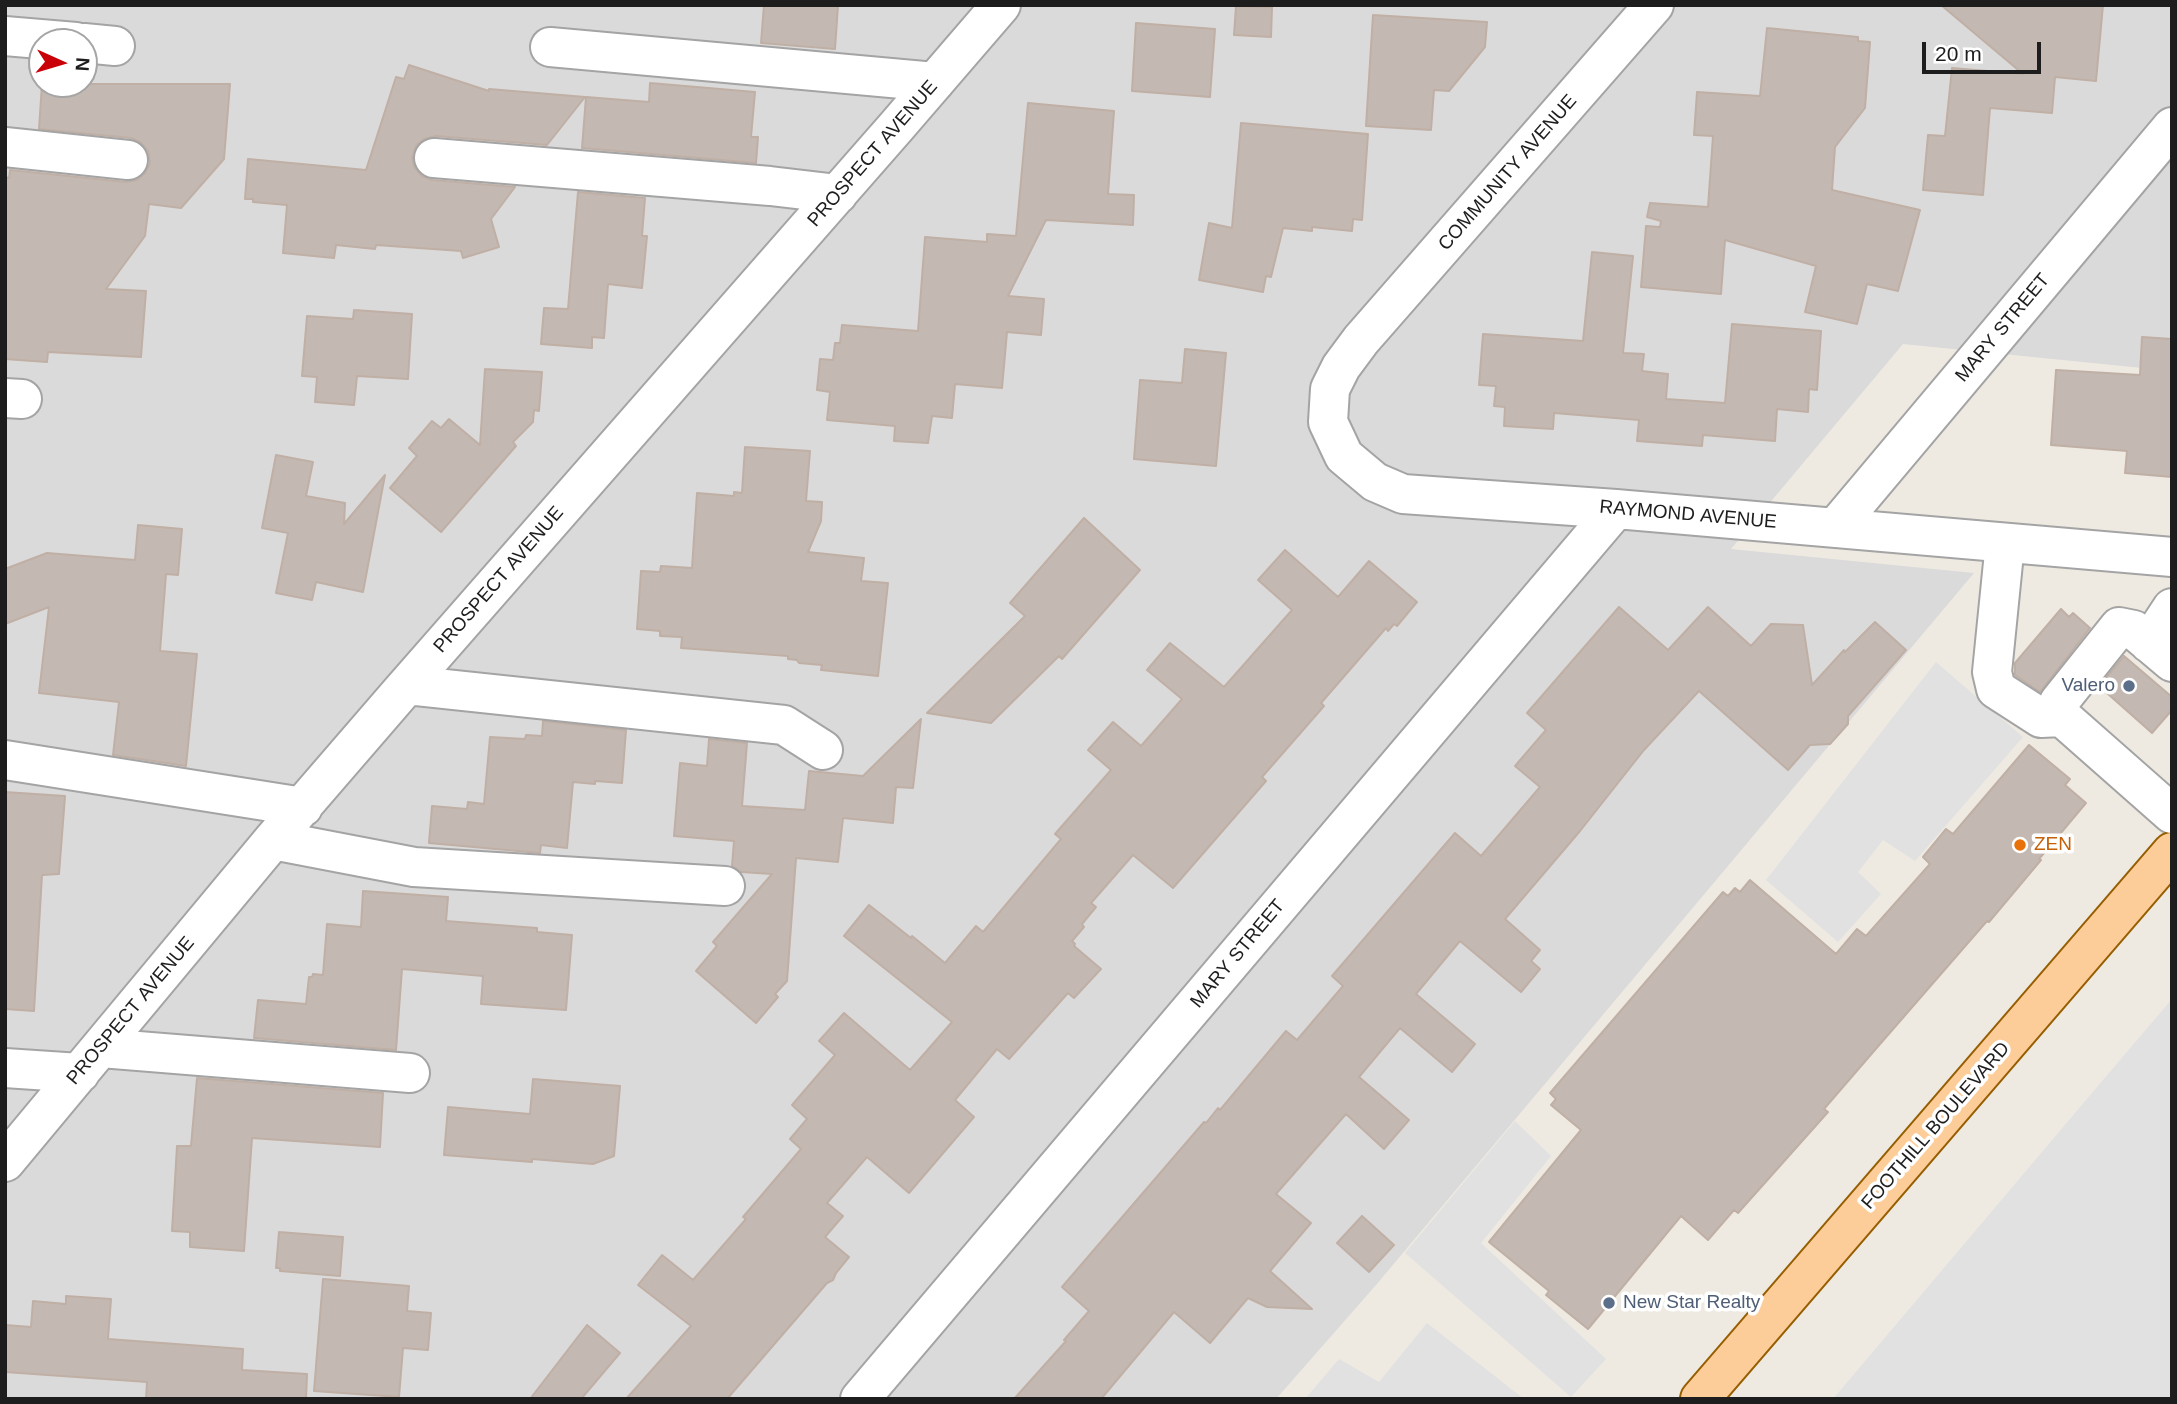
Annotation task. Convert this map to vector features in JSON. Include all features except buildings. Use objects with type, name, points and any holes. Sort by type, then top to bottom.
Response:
[{"type":"main road","name":"FOOTHILL BOULEVARD","points":[[1700,1399],[2172,852]]},
{"type":"street","name":"PROSPECT AVENUE","points":[[5,1162],[407,685],[1001,5]]},
{"type":"street","name":"COMMUNITY AVENUE","points":[[1361,340],[1654,5]]},
{"type":"street","points":[[5,36],[28,38]]},
{"type":"street","points":[[550,47],[935,82]]},
{"type":"street","name":"MARY STREET","points":[[1835,528],[2172,127]]},
{"type":"street","points":[[5,147],[128,160]]},
{"type":"street","points":[[434,158],[838,194]]},
{"type":"street","name":"RAYMOND AVENUE","points":[[1361,340],[1341,367],[1330,389],[1328,422],[1344,456],[1375,482],[1403,494],[1616,509],[2172,557]]},
{"type":"street","name":"MARY STREET","points":[[860,1399],[1616,509]]},
{"type":"street","points":[[2005,543],[1992,672],[1996,689],[2041,718],[2062,717]]},
{"type":"street","points":[[2172,608],[2160,652],[2134,630],[2119,627],[2059,702],[2062,717],[2172,814]]},
{"type":"street","points":[[407,685],[784,725],[823,750]]},
{"type":"street","points":[[5,760],[303,807]]},
{"type":"street","points":[[273,841],[414,867],[725,886]]},
{"type":"street","points":[[5,1068],[90,1060],[410,1073]]},
{"type":"shaded area","points":[[5,5],[2172,5],[2172,371],[1903,344],[1731,549],[1974,573],[1376,1285],[1276,1399],[5,1399]]},
{"type":"shaded area","points":[[1936,662],[2023,737],[1915,861],[1883,840],[1858,872],[1881,894],[1838,942],[1766,880]]},
{"type":"shaded area","points":[[2172,999],[2172,1399],[1833,1399],[2097,1087]]},
{"type":"shaded area","points":[[1515,1121],[1551,1156],[1481,1243],[1606,1359],[1571,1397],[1405,1253]]},
{"type":"shaded area","points":[[1427,1323],[1524,1399],[1305,1399],[1339,1359],[1379,1382]]},
{"type":"place","name":"Valero","points":[[2129,686]]},
{"type":"place","name":"ZEN","points":[[2020,845]]},
{"type":"place","name":"New Star Realty","points":[[1609,1303]]}]
